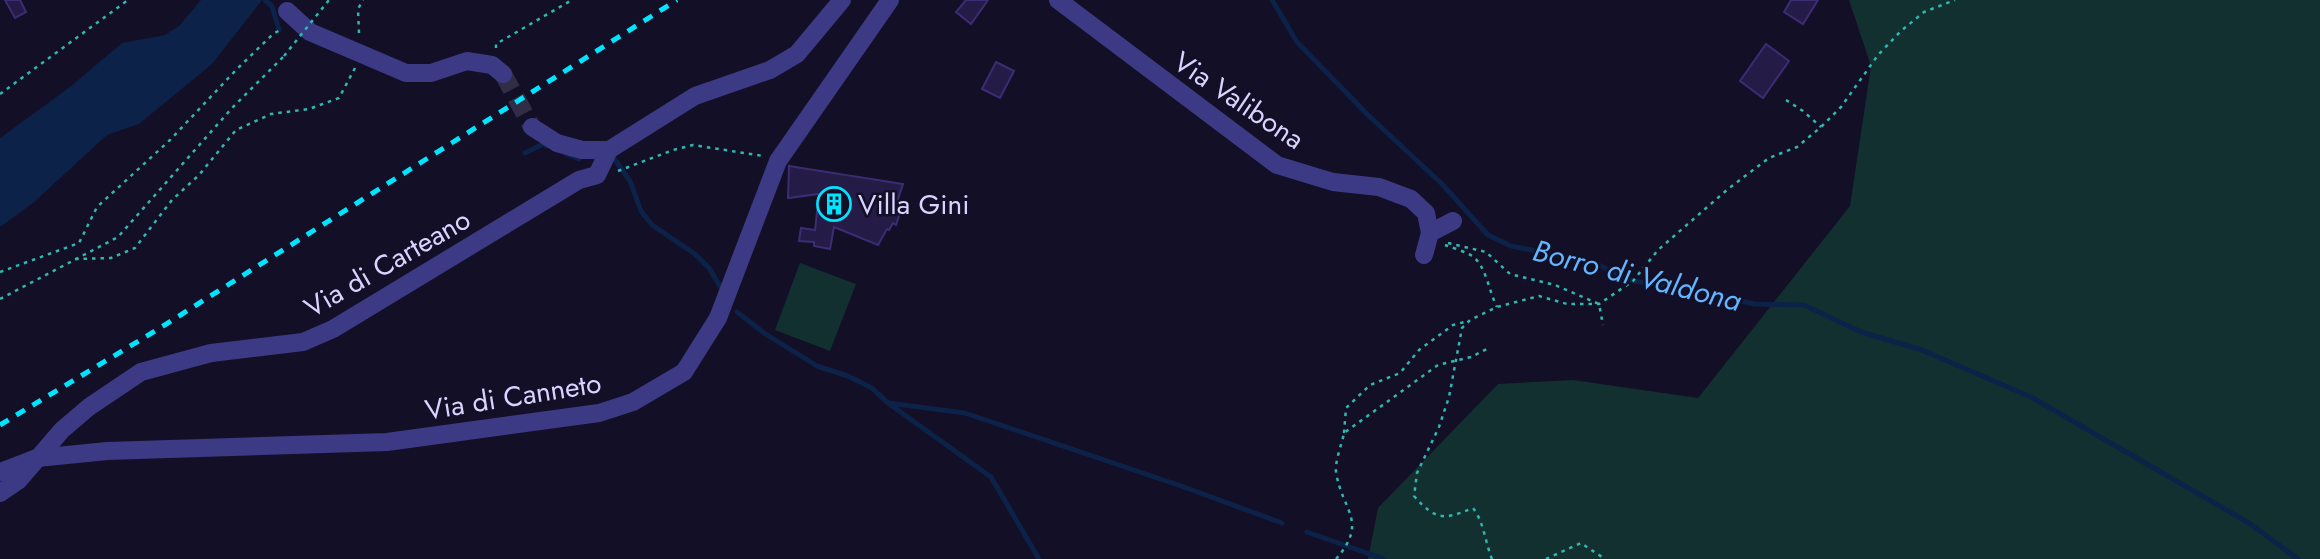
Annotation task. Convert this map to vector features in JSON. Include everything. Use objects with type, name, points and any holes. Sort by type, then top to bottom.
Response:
[{"type":"street","points":[[532,127],[557,143],[582,150],[609,150],[695,96],[770,70],[797,54],[842,0]]},
{"type":"street","name":"Via di Canneto","points":[[0,472],[37,458],[107,451],[387,442],[599,413],[633,402],[684,372],[718,317],[778,161],[890,0]]},
{"type":"street","name":"Via Valibona","points":[[1058,0],[1277,166],[1333,182],[1380,187],[1411,199],[1426,213],[1429,235]]},
{"type":"street","points":[[285,19],[357,60],[406,73],[430,73],[467,61],[492,65],[503,74]]},
{"type":"street","points":[[597,175],[609,150]]},
{"type":"street","name":"Via di Carteano","points":[[0,493],[19,480],[62,429],[141,372],[211,353],[278,346],[333,329],[579,180],[597,175]]},
{"type":"street","points":[[1424,256],[1429,235],[1452,221]]},
{"type":"path","points":[[0,94],[128,0]]},
{"type":"path","points":[[0,299],[118,237],[232,108],[284,56],[329,0]]},
{"type":"path","points":[[75,259],[111,258],[135,248],[173,200],[199,175],[236,130],[271,114],[309,109],[339,98],[357,60],[358,9],[363,0]]},
{"type":"path","points":[[496,44],[572,0]]},
{"type":"path","points":[[1941,0],[1941,5]]},
{"type":"path","points":[[1336,559],[1346,547],[1354,530],[1336,469],[1346,408],[1370,385],[1400,373],[1419,350],[1454,325],[1497,307],[1539,296],[1567,304],[1599,304],[1633,281],[1658,250],[1728,189],[1769,158],[1797,147],[1821,127],[1842,107],[1878,55],[1924,12],[1955,0]]},
{"type":"path","points":[[0,272],[79,243],[97,207],[170,140],[285,19]]},
{"type":"path","points":[[296,31],[311,39],[319,36]]},
{"type":"path","points":[[1786,100],[1821,127]]},
{"type":"path","points":[[597,175],[613,173],[693,145],[778,161]]},
{"type":"path","points":[[1429,235],[1486,253],[1510,274],[1555,285],[1599,304]]},
{"type":"path","points":[[1429,235],[1474,257],[1486,274],[1489,292],[1497,307]]},
{"type":"path","points":[[1599,304],[1603,325]]},
{"type":"path","points":[[1470,320],[1462,328],[1458,359],[1439,427],[1417,472],[1414,496],[1429,513],[1448,518],[1473,508],[1480,516],[1492,559]]},
{"type":"path","points":[[1344,433],[1438,365],[1471,357],[1487,349]]},
{"type":"path","points":[[1546,559],[1581,543],[1605,559]]},
{"type":"green space","points":[[1849,0],[2320,0],[2320,559],[1368,559],[1378,508],[1498,384],[1573,380],[1698,398],[1850,206],[1871,66]]},
{"type":"green space","points":[[800,263],[856,284],[830,351],[775,330]]},
{"type":"water","points":[[201,0],[262,0],[212,64],[139,124],[107,135],[33,203],[0,227],[0,138],[70,87],[122,43],[165,35],[179,26]]},
{"type":"building","points":[[5,0],[20,0],[26,12],[15,18]]},
{"type":"building","points":[[966,0],[988,0],[971,24],[956,12]]},
{"type":"building","points":[[1791,0],[1818,0],[1803,24],[1784,12]]},
{"type":"building","points":[[1766,44],[1789,61],[1763,98],[1740,81]]},
{"type":"building","points":[[996,62],[1014,71],[1000,98],[982,89]]},
{"type":"building","name":"Villa Gini","points":[[789,166],[903,184],[894,211],[900,213],[896,225],[893,223],[889,230],[887,229],[878,245],[834,227],[830,249],[814,246],[814,242],[799,241],[801,228],[815,230],[819,194],[788,198]]},
{"type":"waterway","points":[[265,0],[272,6],[279,30]]},
{"type":"waterway","name":"Borro di Valdona","points":[[1272,0],[1297,42],[1368,115],[1442,184],[1488,235],[1511,246],[1592,262],[1633,281],[1691,288],[1754,304],[1804,305],[1861,332],[1922,350],[2031,397],[2249,523],[2298,559]]},
{"type":"waterway","points":[[525,153],[543,144],[547,146]]},
{"type":"waterway","points":[[566,154],[579,159]]},
{"type":"waterway","points":[[616,161],[630,181],[641,211],[652,225],[695,254],[709,268],[723,291]]},
{"type":"waterway","points":[[737,312],[764,333],[817,366],[848,376],[872,388],[888,403],[991,477],[1039,559]]},
{"type":"waterway","points":[[888,403],[965,413],[1282,523]]},
{"type":"waterway","points":[[1307,532],[1384,559]]},
{"type":"tunnel","points":[[503,74],[532,127]]},
{"type":"railway","points":[[0,425],[160,328],[677,0]]},
{"type":"place","name":"Villa Gini","points":[[834,204]]}]
